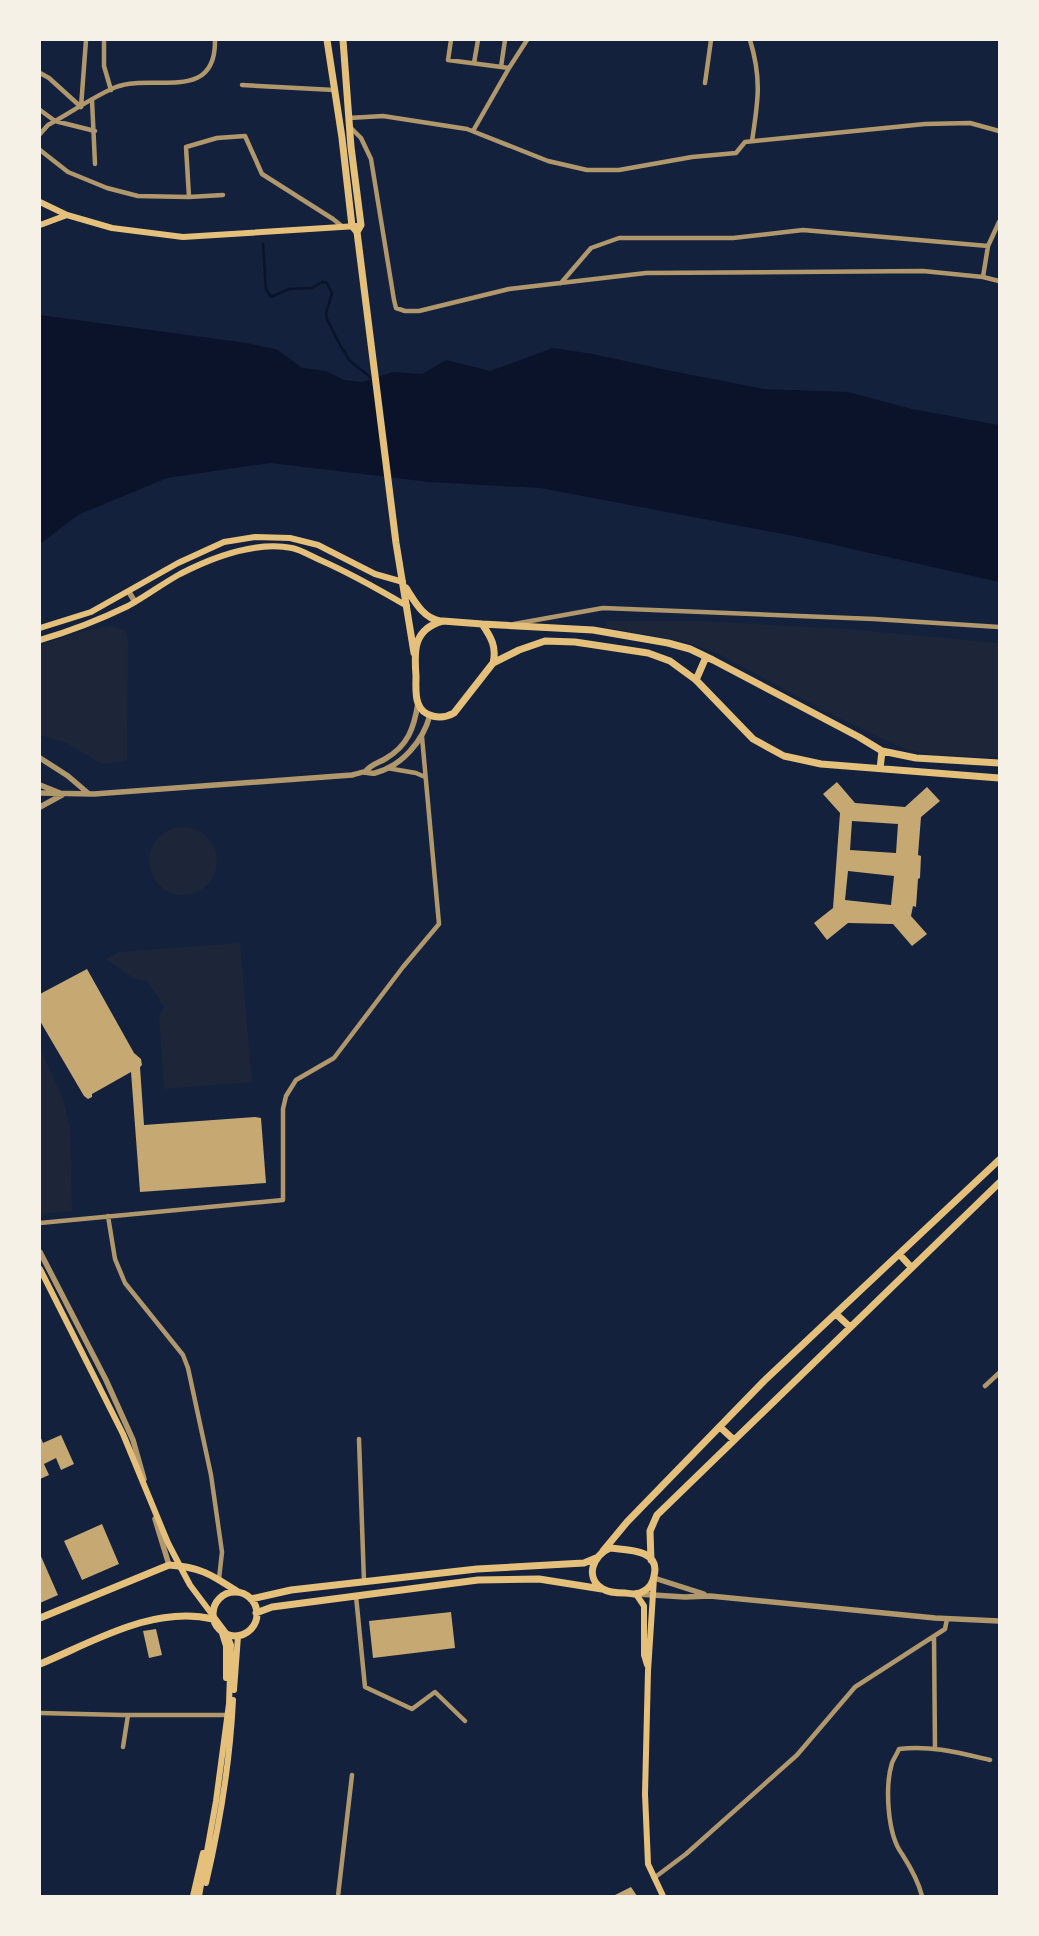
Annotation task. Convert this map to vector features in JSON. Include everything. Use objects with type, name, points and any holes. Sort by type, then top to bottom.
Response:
[{"type":"main road","points":[[327,40],[368,327],[396,542],[414,653],[418,703],[421,709],[430,715],[446,717],[454,713],[493,663],[495,656],[493,640],[482,624]]},
{"type":"main road","points":[[40,203],[67,215],[112,228],[183,237],[343,227],[354,229],[361,225],[349,122],[343,40]]},
{"type":"main road","points":[[40,225],[67,215]]},
{"type":"main road","points":[[40,628],[91,612],[178,563],[224,542],[254,537],[290,538],[318,545],[376,574],[404,584],[418,606],[430,619],[593,630],[668,643],[706,657],[786,697],[882,751],[916,758],[999,763]]},
{"type":"main road","points":[[40,640],[82,627],[135,602],[179,575],[207,561],[235,552],[273,546],[294,549],[334,566],[363,580],[407,606]]},
{"type":"main road","points":[[414,653],[419,637],[425,630],[430,625],[442,621]]},
{"type":"main road","points":[[493,663],[519,650],[545,641],[575,642],[648,653],[670,661],[696,680],[753,739],[784,756],[821,764],[999,778]]},
{"type":"main road","points":[[696,680],[706,657]]},
{"type":"main road","points":[[880,769],[882,751]]},
{"type":"main road","points":[[40,1618],[169,1565],[190,1566],[219,1579],[251,1599],[291,1590],[477,1569],[584,1564],[596,1558],[604,1551],[627,1522],[764,1382],[998,1162]]},
{"type":"main road","points":[[663,1896],[648,1864],[645,1794],[648,1671],[655,1568],[651,1560],[650,1531],[657,1515],[999,1183]]},
{"type":"main road","points":[[900,1255],[911,1267]]},
{"type":"main road","points":[[40,1269],[123,1434],[168,1543],[190,1585],[226,1633],[231,1644],[226,1723],[216,1801],[199,1896]]},
{"type":"main road","points":[[836,1314],[850,1327]]},
{"type":"main road","points":[[720,1427],[734,1440]]},
{"type":"main road","points":[[604,1551],[610,1548],[639,1551],[651,1560]]},
{"type":"main road","points":[[596,1558],[592,1566],[592,1574],[602,1589]]},
{"type":"main road","points":[[437,1574],[439,1586]]},
{"type":"main road","points":[[256,1613],[272,1607],[478,1580],[539,1579],[602,1589],[609,1592],[636,1594],[651,1585],[654,1578]]},
{"type":"main road","points":[[238,1592],[224,1595],[216,1602],[213,1618],[216,1627],[222,1633],[229,1636],[248,1633],[256,1620],[256,1613],[251,1599]]},
{"type":"main road","points":[[636,1594],[644,1606],[644,1655],[648,1671]]},
{"type":"main road","points":[[40,1664],[141,1622],[174,1617],[200,1616],[213,1618]]},
{"type":"main road","points":[[193,1896],[203,1855],[216,1779],[223,1715],[226,1646],[222,1633]]},
{"type":"main road","points":[[204,1896],[224,1788],[238,1636]]},
{"type":"street","points":[[80,107],[86,40]]},
{"type":"street","points":[[104,40],[104,66],[110,90]]},
{"type":"street","points":[[40,134],[48,125],[110,90],[135,82],[160,84],[194,80],[211,66],[215,50],[215,40]]},
{"type":"street","points":[[450,40],[448,60],[509,68]]},
{"type":"street","points":[[474,63],[478,40]]},
{"type":"street","points":[[501,67],[505,40]]},
{"type":"street","points":[[473,131],[527,40]]},
{"type":"street","points":[[705,83],[710,40]]},
{"type":"street","points":[[750,40],[759,80],[758,102],[752,141]]},
{"type":"street","points":[[40,73],[49,78],[80,107]]},
{"type":"street","points":[[242,85],[334,90]]},
{"type":"street","points":[[92,100],[95,131],[95,164]]},
{"type":"street","points":[[40,110],[56,121],[95,131]]},
{"type":"street","points":[[999,131],[970,123],[925,124],[744,142],[736,152],[692,157],[619,170],[587,170],[548,161],[473,131],[430,122],[383,116],[349,122],[361,138],[371,159],[396,308],[405,311],[419,311],[509,289],[646,273],[923,271],[983,277],[999,281]]},
{"type":"street","points":[[189,197],[186,147],[217,138],[245,136],[262,174],[343,227]]},
{"type":"street","points":[[40,150],[68,172],[107,188],[138,196],[189,197],[223,195]]},
{"type":"street","points":[[983,277],[988,246],[999,222]]},
{"type":"street","points":[[561,283],[591,248],[619,238],[733,238],[803,230],[988,246]]},
{"type":"street","points":[[128,592],[135,602]]},
{"type":"street","points":[[508,625],[603,608],[864,619],[999,627]]},
{"type":"street","points":[[365,772],[369,767],[391,755],[405,744],[413,728],[418,703]]},
{"type":"street","points":[[40,793],[89,794],[352,776],[365,772],[372,774],[386,768],[411,750],[422,737],[430,715]]},
{"type":"street","points":[[40,1222],[283,1200],[283,1109],[286,1096],[296,1080],[334,1058],[403,967],[439,924],[422,737]]},
{"type":"street","points":[[40,758],[68,776],[89,794]]},
{"type":"street","points":[[386,768],[416,773],[425,777]]},
{"type":"street","points":[[40,785],[64,794]]},
{"type":"street","points":[[40,807],[64,794]]},
{"type":"street","points":[[108,1216],[115,1258],[125,1283],[183,1355],[188,1368],[211,1475],[222,1552],[219,1579]]},
{"type":"street","points":[[40,1252],[106,1380],[133,1440],[169,1565]]},
{"type":"street","points":[[985,1386],[999,1373]]},
{"type":"street","points":[[359,1440],[364,1582]]},
{"type":"street","points":[[654,1578],[710,1596]]},
{"type":"street","points":[[636,1594],[710,1596],[947,1619],[999,1621]]},
{"type":"street","points":[[356,1596],[365,1687],[412,1709],[435,1692],[465,1721]]},
{"type":"street","points":[[654,1878],[686,1854],[797,1755],[855,1687],[945,1629],[947,1619]]},
{"type":"street","points":[[934,1637],[935,1748]]},
{"type":"street","points":[[40,1713],[232,1715]]},
{"type":"street","points":[[123,1747],[128,1715]]},
{"type":"street","points":[[922,1896],[918,1880],[901,1854],[892,1832],[888,1787],[892,1763],[899,1749],[918,1746],[935,1748],[990,1760]]},
{"type":"street","points":[[338,1896],[352,1775]]},
{"type":"street","points":[[193,1896],[204,1896]]},
{"type":"shaded area","points":[[40,315],[247,343],[278,350],[302,368],[326,371],[344,380],[362,382],[393,372],[422,374],[446,360],[490,371],[553,348],[593,354],[764,389],[848,392],[912,409],[999,425],[999,582],[799,537],[540,488],[429,482],[270,463],[167,478],[78,515],[40,544]]},
{"type":"shaded area","points":[[607,621],[698,621],[847,629],[999,643],[999,757],[937,756],[904,749],[826,712],[717,653],[682,641],[605,627]]},
{"type":"shaded area","points":[[111,626],[124,630],[128,639],[127,761],[102,764],[67,743],[40,735],[40,645],[81,632]]},
{"type":"shaded area","points":[[183,827],[196,830],[207,837],[214,848],[217,861],[214,874],[207,885],[196,892],[183,895],[170,892],[159,885],[152,874],[149,861],[152,848],[159,837],[170,830]]},
{"type":"shaded area","points":[[240,943],[252,1082],[164,1089],[159,1016],[164,1007],[147,981],[133,978],[106,959],[119,952]]},
{"type":"shaded area","points":[[40,1049],[62,1096],[70,1128],[72,1211],[40,1214]]},
{"type":"building","points":[[837,782],[855,803],[905,807],[927,787],[940,801],[921,817],[918,855],[921,856],[920,878],[918,879],[916,907],[913,906],[911,916],[927,934],[912,946],[893,924],[848,923],[827,940],[814,923],[833,908],[840,813],[823,794]],"holes":[[[852,821],[898,824],[896,853],[850,850]],[[848,871],[894,876],[891,905],[845,900]]]},
{"type":"building","points":[[87,969],[134,1053],[141,1059],[144,1125],[261,1118],[266,1183],[140,1192],[131,1072],[92,1094],[92,1097],[88,1099],[84,1096],[40,1021],[40,994]]},
{"type":"building","points":[[61,1435],[74,1464],[61,1470],[56,1458],[44,1464],[49,1475],[40,1479],[40,1436],[43,1443]]},
{"type":"building","points":[[102,1524],[119,1564],[82,1580],[64,1541]]},
{"type":"building","points":[[40,1554],[58,1595],[40,1603]]},
{"type":"building","points":[[451,1612],[455,1648],[373,1658],[369,1621]]},
{"type":"building","points":[[156,1629],[162,1655],[149,1658],[143,1631]]},
{"type":"building","points":[[631,1887],[637,1896],[613,1896]]},
{"type":"waterway","points":[[263,244],[266,289],[271,297],[289,289],[312,288],[322,282],[327,283],[332,293],[326,314],[327,319],[350,361],[374,380]]}]
